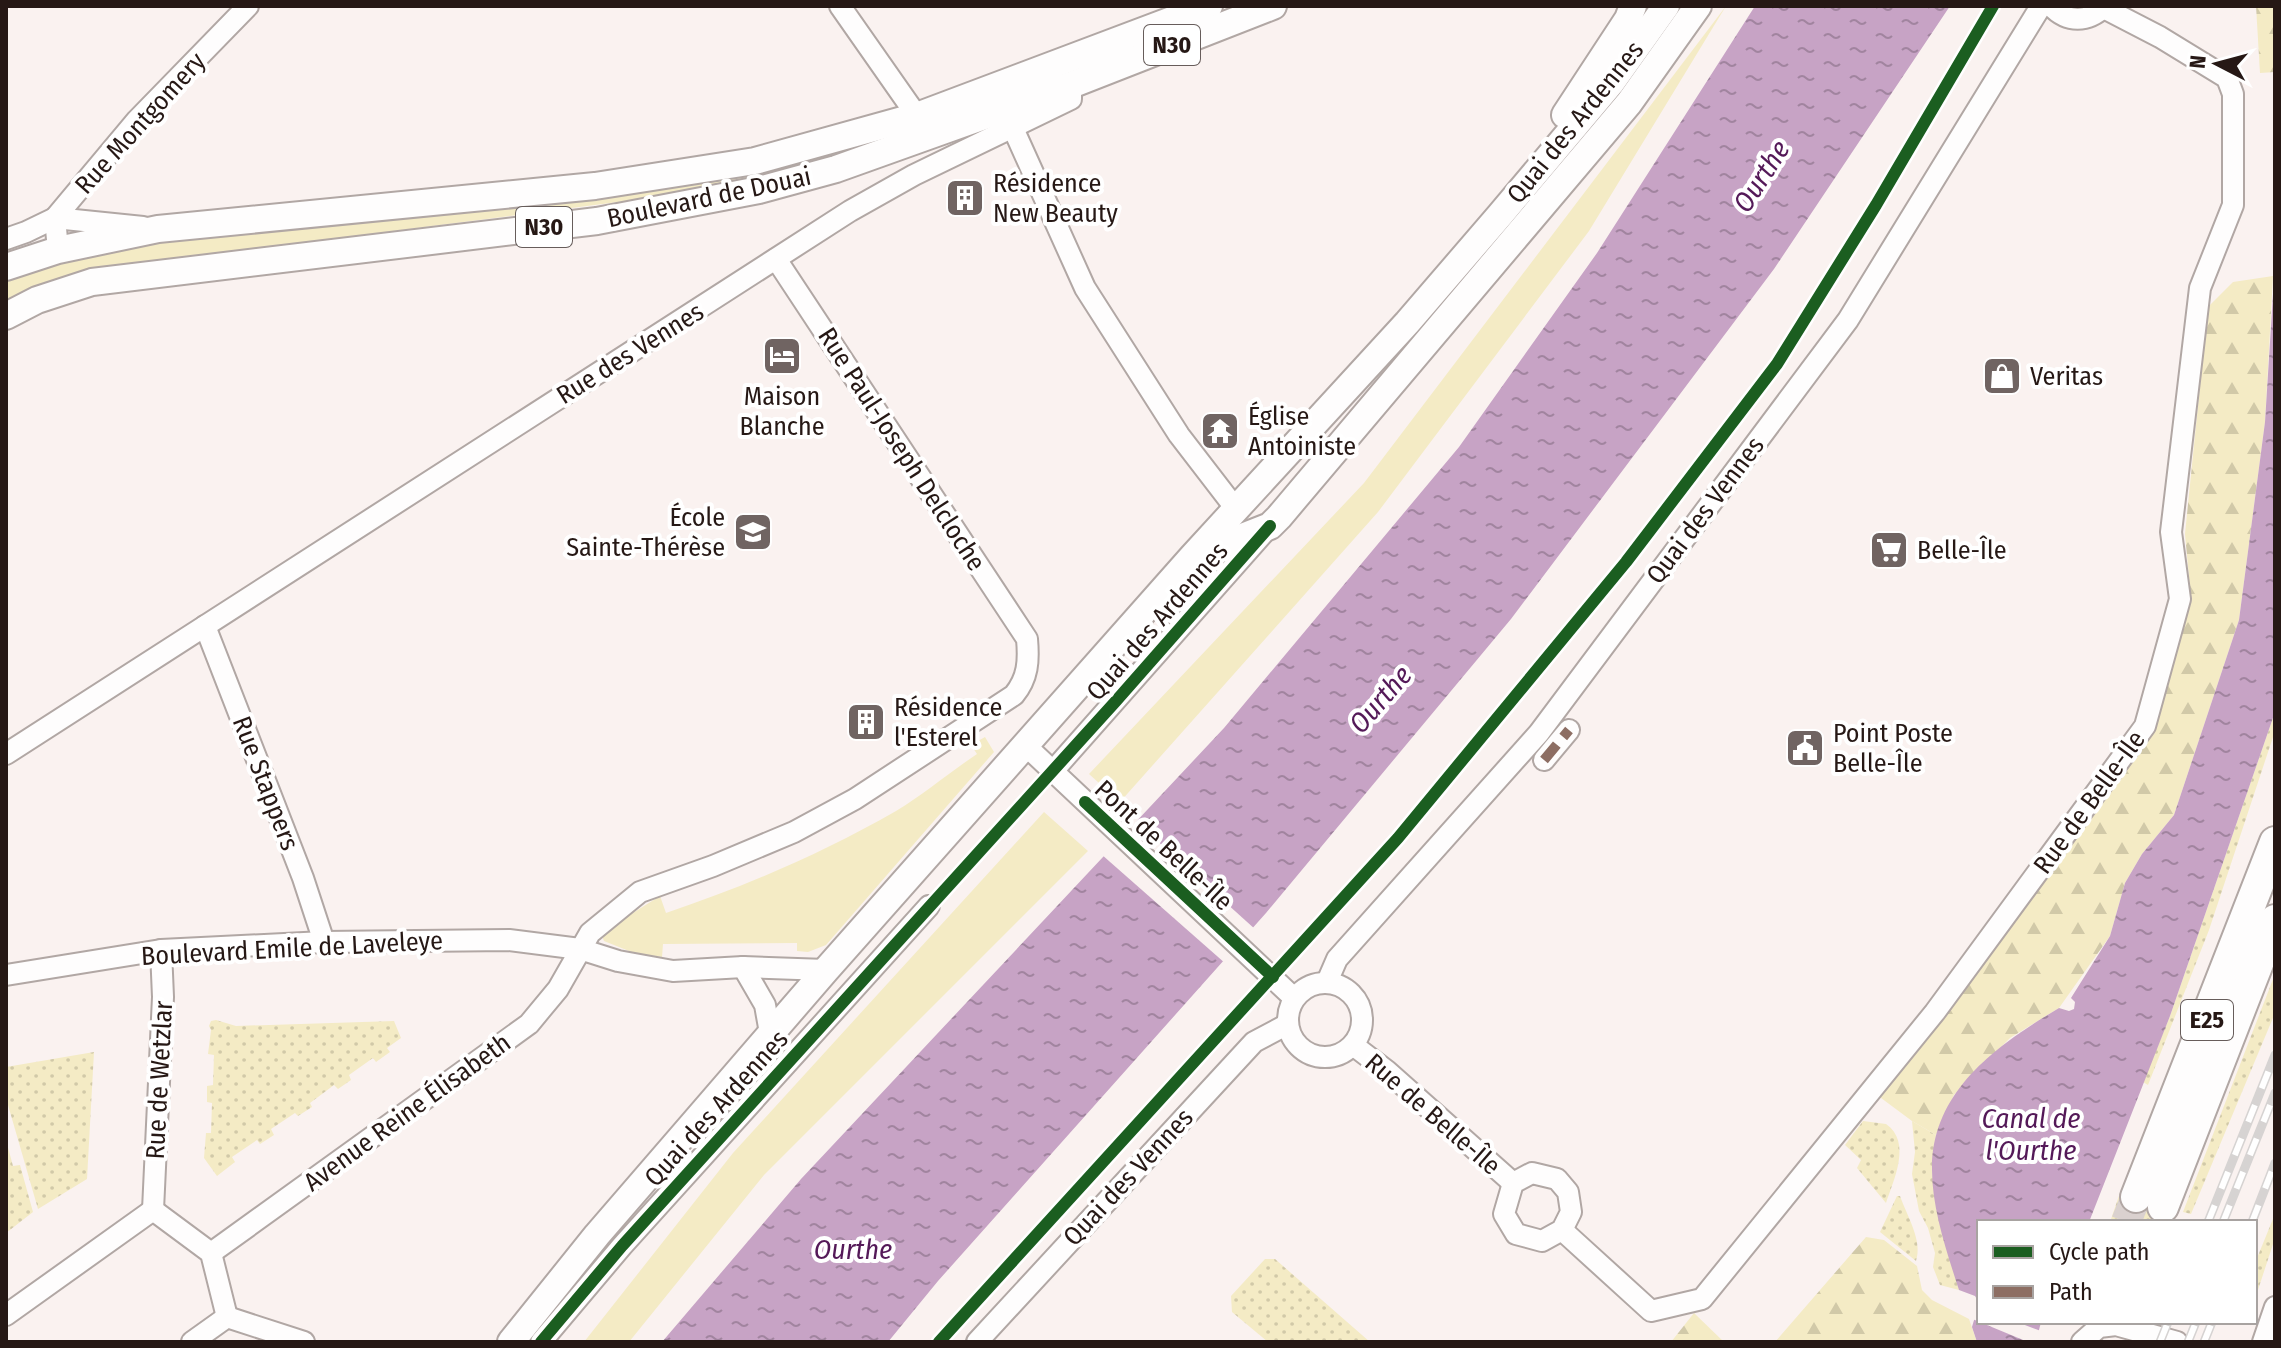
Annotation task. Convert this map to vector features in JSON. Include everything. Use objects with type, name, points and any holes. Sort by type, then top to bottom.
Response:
[{"type":"highway","name":"E25","points":[[2275,842],[2150,1202],[2275,920]]},
{"type":"main road","name":"N30","points":[[917,116],[1209,6]]},
{"type":"main road","name":"Rue des Vennes","points":[[1071,85],[1273,6]]},
{"type":"main road","points":[[1500,215],[1628,19],[1633,6]]},
{"type":"main road","name":"Quai des Ardennes","points":[[511,1342],[597,1235],[770,1033],[1024,744],[1407,323],[1611,83],[1666,6]]},
{"type":"main road","name":"Quai des Ardennes","points":[[1192,557],[1270,526],[1629,103],[1698,6]]},
{"type":"main road","name":"Boulevard de Douai","points":[[6,316],[37,300],[92,282],[597,221],[759,190],[836,169],[1071,85]]},
{"type":"main road","name":"Boulevard de Douai","points":[[6,267],[58,250],[158,229],[595,186],[755,161],[917,116]]},
{"type":"street","name":"Rue Montgomery","points":[[58,250],[55,218],[137,120],[248,6]]},
{"type":"street","points":[[840,6],[917,116]]},
{"type":"street","name":"Quai des Vennes","points":[[1327,982],[1337,959],[1539,733],[1848,320],[2041,6]]},
{"type":"street","points":[[2051,6],[2072,19],[2095,15],[2104,7]]},
{"type":"street","name":"Rue de Belle-Île","points":[[1562,1230],[1651,1311],[1702,1299],[1935,1012],[2145,726],[2180,599],[2171,532],[2200,288],[2233,205],[2233,94],[2227,78],[2104,7]]},
{"type":"street","name":"Rue des Vennes","points":[[6,754],[850,211],[914,175],[1071,99],[1071,85]]},
{"type":"street","points":[[1012,126],[1085,288],[1179,435],[1236,509]]},
{"type":"street","name":"Boulevard de Douai","points":[[6,239],[55,218],[158,229]]},
{"type":"street","name":"Rue Paul-Joseph Delcloche","points":[[580,949],[590,933],[640,892],[794,832],[855,799],[1014,695],[1023,685],[1029,662],[1027,639],[776,259]]},
{"type":"street","name":"Quai des Ardennes","points":[[1053,771],[1270,526]]},
{"type":"street","name":"Rue Stappers","points":[[205,626],[303,878],[324,942]]},
{"type":"street","points":[[1544,760],[1569,730]]},
{"type":"street","name":"Pont de Belle-Île","points":[[1024,744],[1294,998]]},
{"type":"street","name":"Quai des Ardennes","points":[[541,1342],[622,1246],[929,906]]},
{"type":"street","name":"Boulevard Emile de Laveleye","points":[[6,975],[161,950],[324,942],[509,940],[580,949],[654,969],[673,971],[743,967],[826,970]]},
{"type":"street","name":"Avenue Reine Élisabeth","points":[[211,1253],[529,1024],[558,989],[580,949]]},
{"type":"street","name":"Rue de Wetzlar","points":[[153,1210],[163,997],[161,950]]},
{"type":"street","points":[[743,967],[765,1005],[770,1033]]},
{"type":"street","points":[[1327,982],[1345,988],[1359,1004],[1362,1026],[1353,1045],[1333,1057],[1317,1057],[1301,1050],[1288,1024],[1288,1010],[1294,998],[1311,984],[1327,982]]},
{"type":"street","name":"Quai des Vennes","points":[[977,1342],[1254,1042],[1288,1024]]},
{"type":"street","name":"Rue de Belle-Île","points":[[1353,1045],[1387,1071],[1513,1183]]},
{"type":"street","name":"Rue de Belle-Île","points":[[1532,1173],[1557,1179],[1568,1192],[1571,1212],[1562,1230],[1542,1241],[1516,1234],[1504,1214],[1513,1183],[1532,1173]]},
{"type":"street","points":[[6,1315],[153,1210],[211,1253],[227,1317]]},
{"type":"street","points":[[2263,1342],[2275,1307]]},
{"type":"street","points":[[192,1342],[227,1317]]},
{"type":"street","points":[[227,1317],[304,1342]]},
{"type":"street","points":[[2082,1342],[2099,1327],[2116,1325],[2177,1342]]},
{"type":"green space","points":[[1726,6],[1589,231],[1378,512],[1120,802],[1089,774],[1364,483]]},
{"type":"green space","points":[[2256,6],[2275,6],[2275,72],[2260,73]]},
{"type":"green space","points":[[827,152],[823,163],[695,192],[139,264],[26,292],[6,301],[6,275],[88,249]]},
{"type":"green space","points":[[2273,276],[2265,422],[2239,620],[2174,815],[2142,854],[2125,883],[2110,936],[2059,1008],[2010,1038],[1954,1095],[1936,1135],[1877,1095],[2152,730],[2191,599],[2185,534],[2208,307],[2233,282]]},
{"type":"green space","points":[[2275,712],[2275,731],[2209,930],[2148,1085],[2143,1082],[2170,1016]]},
{"type":"green space","points":[[985,737],[994,752],[826,945],[808,952],[797,951],[797,943],[663,944],[662,957],[634,953],[604,941],[602,936],[612,926],[660,896],[666,913],[784,868],[841,841],[906,804],[977,754],[971,745]]},
{"type":"green space","points":[[1044,812],[1088,851],[764,1175],[629,1342],[584,1342],[733,1153]]},
{"type":"green space","points":[[2275,974],[2275,1013],[2191,1214],[2183,1212]]},
{"type":"green space","points":[[211,1021],[236,1026],[394,1021],[401,1038],[387,1048],[390,1052],[376,1062],[373,1058],[349,1075],[351,1080],[338,1089],[334,1085],[310,1103],[312,1107],[298,1116],[295,1113],[271,1129],[274,1135],[260,1144],[257,1140],[232,1157],[235,1162],[217,1176],[204,1158],[206,1133],[211,1133],[212,1103],[207,1102],[207,1086],[213,1085],[214,1055],[208,1054],[209,1026]]},
{"type":"green space","points":[[94,1052],[87,1179],[38,1209],[6,1098],[6,1067]]},
{"type":"green space","points":[[1863,1121],[1886,1124],[1898,1141],[1899,1161],[1886,1203],[1857,1168],[1861,1160],[1845,1145]]},
{"type":"green space","points":[[1912,1121],[1936,1135],[1932,1169],[1937,1211],[1959,1290],[1940,1285],[1933,1267],[1935,1253],[1919,1211],[1912,1174],[1915,1152]]},
{"type":"green space","points":[[6,1140],[13,1166],[20,1165],[33,1212],[6,1233]]},
{"type":"green space","points":[[2120,1193],[2176,1216],[2175,1220],[2111,1220]]},
{"type":"green space","points":[[1897,1196],[1900,1196],[1916,1237],[1916,1261],[1880,1232]]},
{"type":"green space","points":[[2275,1214],[2275,1238],[2257,1293],[2257,1258]]},
{"type":"green space","points":[[1866,1237],[1884,1240],[1917,1266],[1922,1290],[1932,1300],[1969,1319],[1977,1342],[1775,1342]]},
{"type":"green space","points":[[1265,1259],[1275,1259],[1370,1342],[1268,1342],[1232,1312],[1231,1296]]},
{"type":"green space","points":[[1694,1313],[1724,1342],[1671,1342]]},
{"type":"water","name":"Ourthe","points":[[1755,6],[1950,6],[1774,269],[1511,619],[1266,913],[938,1281],[888,1342],[662,1342],[801,1179],[1224,728],[1459,447],[1597,253]]},
{"type":"water","name":"Canal de l'Ourthe","points":[[2273,294],[2275,712],[2170,1016],[2090,1220],[1977,1220],[1977,1300],[1959,1290],[1937,1215],[1933,1185],[1935,1142],[1943,1116],[1956,1093],[1992,1054],[2059,1008],[2074,1009],[2075,1002],[2071,998],[2110,936],[2125,883],[2142,854],[2174,815],[2239,620],[2265,422]]},
{"type":"water","points":[[1977,1310],[1977,1324],[2040,1324],[2036,1342],[1977,1342],[1972,1327]]},
{"type":"pier","points":[[1133,819],[1256,930],[1226,964],[1101,854]]},
{"type":"pier","points":[[1974,1305],[1977,1306],[1977,1321],[1970,1318]]},
{"type":"pier","points":[[1985,1324],[2022,1324],[2041,1331],[2041,1342],[2028,1342]]},
{"type":"tunnel","points":[[2127,1220],[2136,1197]]},
{"type":"railway","points":[[2209,1220],[2275,1055]]},
{"type":"railway","points":[[2224,1220],[2275,1093]]},
{"type":"railway","points":[[2253,1220],[2275,1163]]},
{"type":"railway","points":[[2160,1342],[2167,1324]]},
{"type":"railway","points":[[2188,1342],[2195,1324]]},
{"type":"railway","points":[[2204,1342],[2211,1324]]},
{"type":"marked path","points":[[1544,760],[1569,730]]},
{"type":"cycle path","points":[[939,1342],[1398,838],[1626,562],[1777,364],[1876,205],[1993,6]]},
{"type":"cycle path","points":[[541,1342],[622,1246],[1116,701],[1270,526]]},
{"type":"cycle path","points":[[1085,802],[1273,977]]},
{"type":"place","name":"Résidence New Beauty","points":[[965,198]]},
{"type":"place","name":"Maison Blanche","points":[[782,356]]},
{"type":"place","name":"Veritas","points":[[2002,376]]},
{"type":"place","name":"Église Antoiniste","points":[[1220,431]]},
{"type":"place","name":"École Sainte-Thérèse","points":[[753,532]]},
{"type":"place","name":"Belle-Île","points":[[1889,550]]},
{"type":"place","name":"Résidence l'Esterel","points":[[866,722]]},
{"type":"place","name":"Point Poste Belle-Île","points":[[1805,748]]}]
